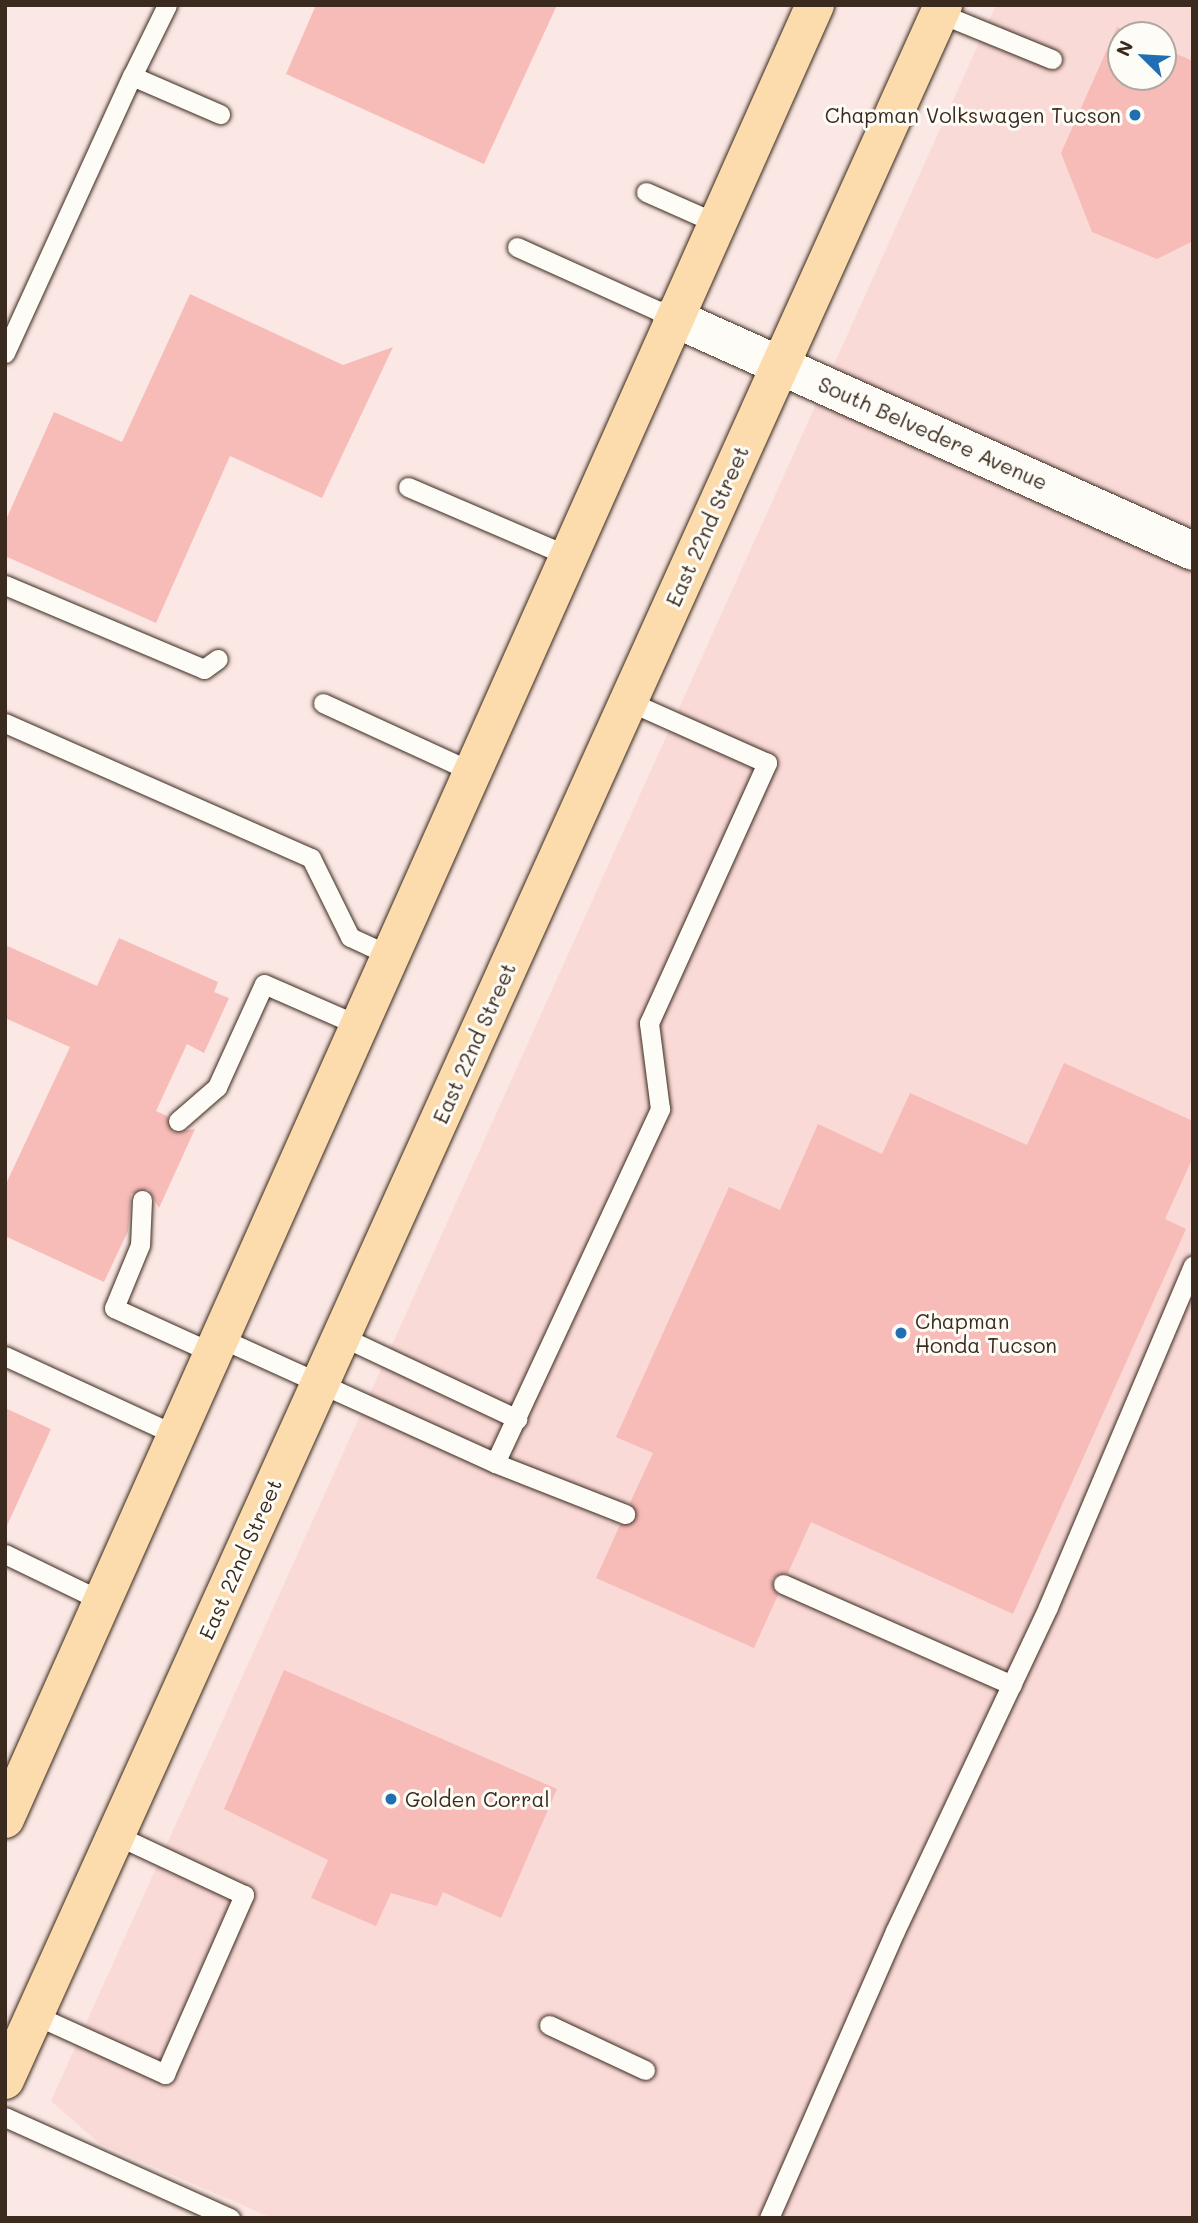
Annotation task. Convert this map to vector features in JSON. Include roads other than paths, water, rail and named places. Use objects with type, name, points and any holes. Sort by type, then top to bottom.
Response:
[{"type":"main road","points":[[5,1819],[672,317],[815,5]]},
{"type":"main road","name":"East 22nd Street","points":[[5,2080],[941,9]]},
{"type":"street","name":"South Belvedere Avenue","points":[[672,317],[1193,551]]},
{"type":"lane","points":[[5,353],[167,5]]},
{"type":"lane","points":[[941,9],[1052,59]]},
{"type":"lane","points":[[132,76],[220,114]]},
{"type":"lane","points":[[646,192],[716,223]]},
{"type":"lane","points":[[517,247],[672,317]]},
{"type":"lane","points":[[408,487],[567,555]]},
{"type":"lane","points":[[5,584],[204,669],[218,659]]},
{"type":"lane","points":[[495,1463],[660,1108],[649,1023],[767,762],[628,701]]},
{"type":"lane","points":[[323,703],[471,771]]},
{"type":"lane","points":[[5,723],[311,858],[351,937],[389,955]]},
{"type":"lane","points":[[178,1121],[217,1087],[264,984],[358,1025]]},
{"type":"lane","points":[[142,1200],[140,1245],[114,1308],[320,1383],[495,1463],[625,1514]]},
{"type":"lane","points":[[769,2218],[1012,1685],[1193,1265]]},
{"type":"lane","points":[[341,1336],[517,1419]]},
{"type":"lane","points":[[5,1356],[176,1435]]},
{"type":"lane","points":[[5,1554],[102,1601]]},
{"type":"lane","points":[[783,1584],[1012,1685]]},
{"type":"lane","points":[[35,2015],[165,2074],[244,1895],[116,1835]]},
{"type":"lane","points":[[549,2025],[645,2070]]},
{"type":"lane","points":[[5,2117],[230,2218]]},
{"type":"place","name":"Chapman Volkswagen Tucson","points":[[1135,115]]},
{"type":"place","name":"Chapman Honda Tucson","points":[[901,1333]]},
{"type":"place","name":"Golden Corral","points":[[391,1799]]}]
